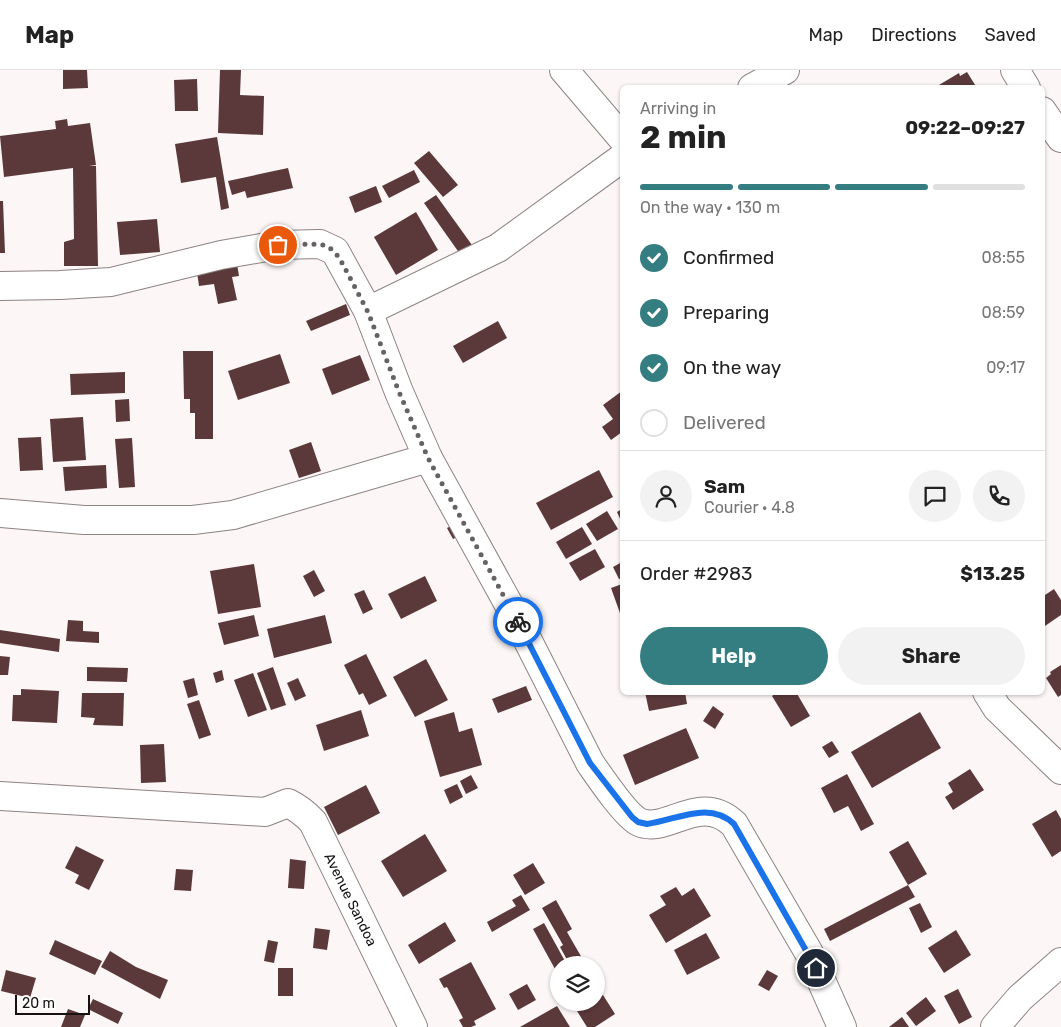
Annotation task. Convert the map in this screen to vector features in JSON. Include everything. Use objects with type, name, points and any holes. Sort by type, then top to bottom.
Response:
[{"type":"street","points":[[564,70],[620,136]]},
{"type":"street","points":[[757,85],[784,70]]},
{"type":"street","points":[[1015,70],[1024,85]]},
{"type":"street","points":[[1045,115],[1061,138]]},
{"type":"street","points":[[368,312],[498,248],[620,159]]},
{"type":"street","points":[[0,286],[111,282],[221,255],[278,245],[320,244],[329,247],[339,257],[368,312],[399,392],[428,458],[520,624],[578,743],[604,784],[638,822],[647,824],[704,811],[721,813],[734,824],[809,953],[842,1027]]},
{"type":"street","points":[[0,513],[84,520],[193,520],[233,516],[428,458]]},
{"type":"street","points":[[988,695],[1003,714],[1061,770]]},
{"type":"street","name":"Avenue Sandoa","points":[[0,796],[265,812],[288,803],[304,812],[313,822],[413,1027]]},
{"type":"street","points":[[995,1027],[1020,998],[1061,962]]},
{"type":"building","points":[[63,70],[87,70],[88,88],[63,89]]},
{"type":"building","points":[[220,70],[241,70],[240,95],[264,96],[263,135],[218,133]]},
{"type":"building","points":[[967,72],[975,85],[939,85],[959,73],[960,76]]},
{"type":"building","points":[[197,79],[198,111],[175,111],[174,80]]},
{"type":"building","points":[[67,119],[68,126],[90,123],[96,165],[89,166],[96,166],[98,266],[64,266],[64,242],[74,239],[73,168],[4,177],[0,136],[56,129],[55,121]]},
{"type":"building","points":[[217,137],[229,208],[221,210],[216,177],[181,183],[175,144]]},
{"type":"building","points":[[429,151],[458,185],[443,197],[414,163]]},
{"type":"building","points":[[288,168],[293,188],[247,198],[245,191],[232,195],[228,181]]},
{"type":"building","points":[[414,170],[420,182],[389,198],[382,186]]},
{"type":"building","points":[[376,186],[382,202],[355,213],[349,197]]},
{"type":"building","points":[[436,195],[472,245],[460,254],[424,203]]},
{"type":"building","points":[[0,201],[3,201],[5,253],[0,253]]},
{"type":"building","points":[[416,212],[438,250],[396,275],[374,237]]},
{"type":"building","points":[[157,219],[160,252],[120,255],[117,222]]},
{"type":"building","points":[[236,258],[239,276],[232,277],[237,300],[218,304],[214,284],[199,286],[196,265]]},
{"type":"building","points":[[346,304],[350,315],[311,331],[306,321]]},
{"type":"building","points":[[498,321],[507,338],[463,363],[453,346]]},
{"type":"building","points":[[183,351],[213,351],[213,439],[195,439],[195,413],[190,413],[190,399],[184,399]]},
{"type":"building","points":[[280,354],[290,383],[238,400],[228,371]]},
{"type":"building","points":[[360,355],[370,380],[332,395],[322,369]]},
{"type":"building","points":[[125,372],[125,393],[71,395],[70,374]]},
{"type":"building","points":[[620,392],[620,433],[611,440],[602,427],[613,419],[603,405]]},
{"type":"building","points":[[129,399],[130,421],[116,422],[115,400]]},
{"type":"building","points":[[83,417],[86,460],[53,462],[50,419]]},
{"type":"building","points":[[41,437],[43,470],[20,471],[18,438]]},
{"type":"building","points":[[132,438],[135,487],[119,488],[115,439]]},
{"type":"building","points":[[311,442],[321,471],[299,478],[289,450]]},
{"type":"building","points":[[106,465],[107,488],[65,491],[63,467]]},
{"type":"building","points":[[599,470],[613,497],[551,530],[536,503]]},
{"type":"building","points":[[607,511],[618,529],[597,541],[586,524]]},
{"type":"building","points":[[460,521],[467,532],[453,539],[447,528]]},
{"type":"building","points":[[582,527],[592,544],[566,559],[556,542]]},
{"type":"building","points":[[595,549],[605,567],[580,581],[569,563]]},
{"type":"building","points":[[620,563],[620,579],[619,579],[613,567]]},
{"type":"building","points":[[254,564],[261,607],[218,614],[210,571]]},
{"type":"building","points":[[314,570],[325,591],[314,597],[303,576]]},
{"type":"building","points":[[425,576],[437,601],[401,619],[388,594]]},
{"type":"building","points":[[620,585],[620,613],[611,588]]},
{"type":"building","points":[[1054,589],[1061,600],[1061,615],[1045,626],[1045,595]]},
{"type":"building","points":[[364,590],[373,609],[363,614],[354,594]]},
{"type":"building","points":[[254,615],[259,636],[224,645],[218,623]]},
{"type":"building","points":[[325,615],[332,643],[274,658],[267,629]]},
{"type":"building","points":[[68,620],[83,621],[83,631],[99,632],[99,643],[66,641]]},
{"type":"building","points":[[0,630],[60,639],[59,652],[0,643]]},
{"type":"building","points":[[366,654],[387,696],[369,705],[363,693],[359,695],[344,665]]},
{"type":"building","points":[[0,656],[10,657],[8,675],[0,675]]},
{"type":"building","points":[[426,659],[448,700],[415,717],[393,677]]},
{"type":"building","points":[[1061,665],[1061,695],[1058,697],[1046,678],[1051,674],[1050,672]]},
{"type":"building","points":[[87,667],[128,668],[127,682],[87,681]]},
{"type":"building","points":[[273,667],[286,705],[271,710],[257,673]]},
{"type":"building","points":[[222,670],[224,680],[216,683],[213,673]]},
{"type":"building","points":[[253,673],[267,710],[248,717],[234,680]]},
{"type":"building","points":[[194,678],[198,695],[188,698],[183,681]]},
{"type":"building","points":[[298,678],[306,696],[295,701],[287,683]]},
{"type":"building","points":[[526,686],[532,700],[498,713],[492,699]]},
{"type":"building","points":[[21,689],[59,691],[57,723],[12,721],[13,695],[21,695]]},
{"type":"building","points":[[82,693],[124,693],[123,726],[93,725],[95,718],[81,717]]},
{"type":"building","points":[[646,695],[686,695],[687,704],[649,711]]},
{"type":"building","points":[[798,695],[810,716],[791,727],[772,696]]},
{"type":"building","points":[[199,700],[211,735],[199,739],[187,704]]},
{"type":"building","points":[[713,706],[724,714],[715,729],[703,721]]},
{"type":"building","points":[[361,710],[369,736],[324,751],[316,725]]},
{"type":"building","points":[[454,712],[459,732],[472,728],[482,765],[440,777],[424,721]]},
{"type":"building","points":[[920,712],[941,748],[872,788],[851,752]]},
{"type":"building","points":[[686,728],[699,758],[635,785],[623,755]]},
{"type":"building","points":[[832,741],[839,752],[829,758],[822,747]]},
{"type":"building","points":[[164,744],[166,782],[141,783],[140,745]]},
{"type":"building","points":[[970,769],[984,790],[953,810],[945,797],[953,792],[948,783]]},
{"type":"building","points":[[847,774],[874,824],[861,831],[848,806],[834,813],[821,788]]},
{"type":"building","points":[[471,775],[478,788],[466,794],[460,781]]},
{"type":"building","points":[[457,784],[463,797],[450,804],[444,790]]},
{"type":"building","points":[[366,785],[380,813],[338,835],[324,807]]},
{"type":"building","points":[[1056,810],[1061,819],[1061,851],[1052,857],[1032,824]]},
{"type":"building","points":[[425,834],[447,871],[403,897],[381,861]]},
{"type":"building","points":[[908,841],[927,874],[908,885],[889,852]]},
{"type":"building","points":[[76,846],[104,860],[89,890],[75,883],[79,875],[65,868]]},
{"type":"building","points":[[290,859],[306,861],[304,889],[288,888]]},
{"type":"building","points":[[533,863],[545,883],[525,895],[513,875]]},
{"type":"building","points":[[176,869],[193,870],[191,891],[174,890]]},
{"type":"building","points":[[908,885],[915,897],[830,941],[824,929]]},
{"type":"building","points":[[676,887],[682,896],[694,888],[711,916],[666,943],[649,915],[666,905],[660,896]]},
{"type":"building","points":[[521,895],[530,910],[492,932],[487,922],[516,906],[512,900]]},
{"type":"building","points":[[556,900],[572,929],[567,932],[581,956],[565,956],[560,947],[563,945],[542,908]]},
{"type":"building","points":[[920,903],[932,927],[921,933],[909,908]]},
{"type":"building","points":[[445,922],[456,941],[419,964],[408,945]]},
{"type":"building","points":[[544,923],[562,956],[550,956],[550,960],[533,929]]},
{"type":"building","points":[[315,928],[330,930],[327,950],[313,948]]},
{"type":"building","points":[[956,930],[971,955],[944,973],[928,948]]},
{"type":"building","points":[[706,933],[720,958],[687,975],[674,950]]},
{"type":"building","points":[[55,940],[102,961],[95,975],[49,954]]},
{"type":"building","points":[[268,940],[278,942],[274,963],[264,961]]},
{"type":"building","points":[[110,951],[136,967],[168,980],[160,999],[101,967]]},
{"type":"building","points":[[471,962],[496,1009],[474,1021],[476,1025],[463,1027],[459,1020],[463,1018],[447,987],[444,988],[439,979]]},
{"type":"building","points":[[278,968],[293,968],[293,996],[278,996]]},
{"type":"building","points":[[6,970],[36,978],[30,998],[1,991]]},
{"type":"building","points":[[767,970],[778,976],[769,991],[758,985]]},
{"type":"building","points":[[527,984],[536,1000],[518,1010],[509,994]]},
{"type":"building","points":[[958,989],[972,1017],[959,1024],[944,996]]},
{"type":"building","points":[[926,997],[936,1011],[916,1026],[906,1013]]},
{"type":"building","points":[[605,998],[615,1014],[595,1027],[587,1027],[577,1011],[605,1011]]},
{"type":"building","points":[[93,999],[123,1013],[118,1024],[88,1009]]},
{"type":"building","points":[[68,1009],[85,1015],[80,1027],[61,1027]]},
{"type":"building","points":[[550,1010],[560,1011],[570,1027],[520,1027]]},
{"type":"building","points":[[902,1017],[909,1027],[889,1027]]},
{"type":"way so far","points":[[278,245],[320,244],[335,251],[339,257],[354,282],[380,338],[399,392],[428,458],[518,622]]},
{"type":"route","points":[[518,622],[550,682],[578,743],[604,784],[632,817],[638,822],[647,824],[704,811],[721,813],[726,816],[734,824],[816,968]]}]
